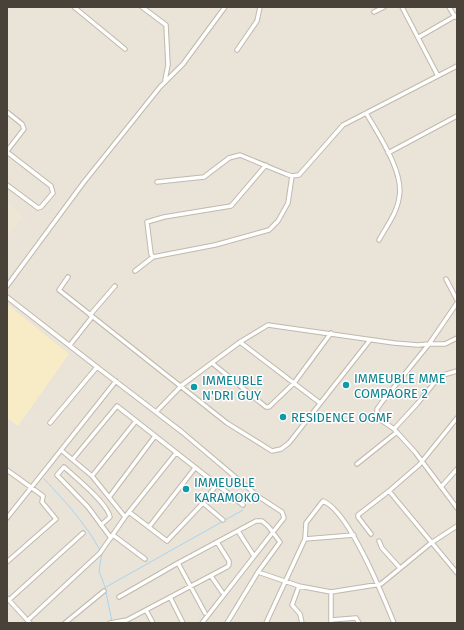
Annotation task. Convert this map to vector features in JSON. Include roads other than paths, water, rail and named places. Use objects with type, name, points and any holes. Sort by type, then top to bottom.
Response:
[{"type":"street","points":[[74,7],[125,49]]},
{"type":"street","points":[[142,7],[166,25],[168,65],[165,81]]},
{"type":"street","points":[[7,286],[84,182],[165,81],[183,64],[226,7]]},
{"type":"street","points":[[237,50],[256,21],[260,7]]},
{"type":"street","points":[[374,12],[384,7]]},
{"type":"street","points":[[402,7],[438,76]]},
{"type":"street","points":[[419,37],[456,16],[449,7]]},
{"type":"street","points":[[156,182],[204,177],[234,155],[240,155],[292,176],[299,174],[304,171],[343,125],[457,66]]},
{"type":"street","points":[[7,112],[22,124],[24,129],[7,151],[51,186],[53,193],[41,207],[38,208],[7,185]]},
{"type":"street","points":[[366,112],[396,171],[400,194],[399,201],[379,240]]},
{"type":"street","points":[[388,153],[457,116]]},
{"type":"street","points":[[153,257],[151,254],[147,222],[164,217],[231,206],[266,165]]},
{"type":"street","points":[[135,271],[153,257],[215,245],[270,230],[278,221],[288,203],[292,176]]},
{"type":"street","points":[[68,276],[59,290],[227,423],[272,451],[285,447],[370,340]]},
{"type":"street","points":[[446,279],[457,302],[429,344],[377,409],[377,414],[381,420],[397,432],[422,460],[457,508]]},
{"type":"street","points":[[70,345],[115,286]]},
{"type":"street","points":[[7,297],[156,412],[230,473],[282,512],[284,518],[202,623]]},
{"type":"street","points":[[156,412],[182,386],[240,342],[268,325],[370,340],[418,345],[445,344],[457,338]]},
{"type":"street","points":[[212,363],[266,407],[271,406],[294,383],[331,334]]},
{"type":"street","points":[[240,342],[320,403]]},
{"type":"street","points":[[50,423],[97,367]]},
{"type":"street","points":[[394,429],[440,376],[457,370]]},
{"type":"street","points":[[7,518],[116,381]]},
{"type":"street","points":[[73,459],[115,407],[119,407],[243,505]]},
{"type":"street","points":[[372,534],[358,515],[413,471],[457,418]]},
{"type":"street","points":[[92,476],[136,420]]},
{"type":"street","points":[[357,464],[397,432]]},
{"type":"street","points":[[110,496],[155,436]]},
{"type":"street","points":[[61,450],[92,476],[110,496],[125,517]]},
{"type":"street","points":[[83,533],[8,599],[29,621],[100,553],[125,517],[176,453]]},
{"type":"street","points":[[101,525],[110,517],[109,512],[92,492],[64,467],[62,468],[57,475],[88,507],[101,525],[112,536],[146,559]]},
{"type":"street","points":[[149,527],[195,468]]},
{"type":"street","points":[[441,487],[457,469]]},
{"type":"street","points":[[7,470],[43,496],[42,502],[56,519],[7,562]]},
{"type":"street","points":[[129,512],[165,540],[169,540],[203,503],[217,484]]},
{"type":"street","points":[[388,491],[457,573]]},
{"type":"street","points":[[266,623],[305,539],[306,523],[317,506],[323,501],[340,517],[354,535],[378,584],[394,623]]},
{"type":"street","points":[[203,503],[223,520]]},
{"type":"street","points":[[119,597],[217,542],[256,522],[262,521],[280,542],[258,572],[227,623]]},
{"type":"street","points":[[258,572],[299,586],[331,592],[378,584],[384,582],[431,542],[457,526]]},
{"type":"street","points":[[238,531],[254,556]]},
{"type":"street","points":[[305,539],[354,535]]},
{"type":"street","points":[[379,541],[382,548],[400,568]]},
{"type":"street","points":[[110,623],[125,622],[229,565],[217,542]]},
{"type":"street","points":[[178,563],[205,612]]},
{"type":"street","points":[[211,576],[222,592]]},
{"type":"street","points":[[299,586],[292,605],[300,614],[302,623]]},
{"type":"street","points":[[65,623],[104,591]]},
{"type":"street","points":[[331,592],[331,622],[356,618],[359,623]]},
{"type":"street","points":[[170,598],[183,623]]},
{"type":"street","points":[[146,610],[153,623]]},
{"type":"waterway","points":[[44,479],[75,513],[100,550]]},
{"type":"waterway","points":[[106,587],[243,510]]},
{"type":"waterway","points":[[102,553],[99,571],[105,587],[112,622]]},
{"type":"place","name":"IMMEUBLE MME COMPAORE 2","points":[[346,385]]},
{"type":"place","name":"IMMEUBLE N'DRI GUY","points":[[194,387]]},
{"type":"place","name":"RESIDENCE OGMF","points":[[283,417]]},
{"type":"place","name":"IMMEUBLE KARAMOKO","points":[[186,489]]}]
